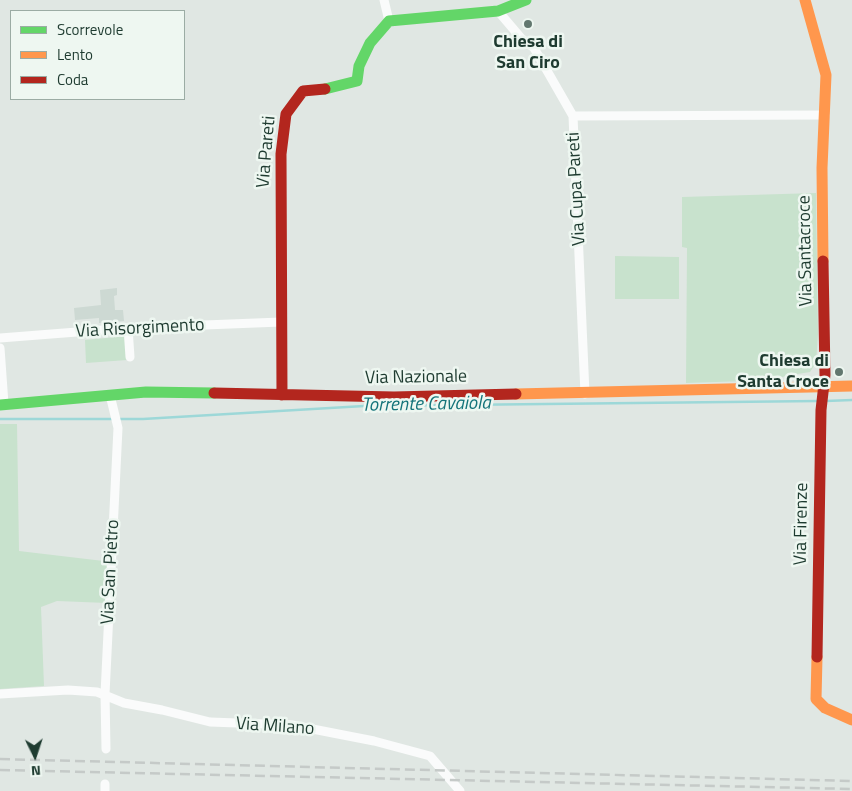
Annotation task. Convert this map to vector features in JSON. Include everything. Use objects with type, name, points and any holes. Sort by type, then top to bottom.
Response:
[{"type":"street","points":[[384,0],[389,21],[498,11],[526,0]]},
{"type":"street","name":"Via Santacroce","points":[[804,0],[812,21],[826,75],[822,178],[825,389]]},
{"type":"street","name":"Via Cupa Pareti","points":[[498,11],[521,38],[534,48],[573,116],[585,394]]},
{"type":"street","name":"Via Pareti","points":[[282,395],[281,154],[286,114],[303,92],[357,81],[359,66],[370,43],[389,21]]},
{"type":"street","points":[[573,116],[825,115]]},
{"type":"street","name":"Via Risorgimento","points":[[0,338],[128,328],[281,322]]},
{"type":"street","points":[[128,328],[130,357]]},
{"type":"street","points":[[0,348],[2,405]]},
{"type":"street","name":"Via Nazionale","points":[[2,405],[112,401],[174,392],[394,397],[825,389],[852,386]]},
{"type":"street","name":"Via Firenze","points":[[825,389],[821,410],[816,699],[825,708],[852,720]]},
{"type":"street","name":"Via San Pietro","points":[[106,749],[105,694],[118,428],[112,401]]},
{"type":"street","name":"Via Milano","points":[[0,694],[68,690],[97,692],[124,703],[210,722],[292,725],[374,741],[430,756],[460,791]]},
{"type":"shaded area","points":[[117,288],[117,295],[114,296],[115,310],[123,310],[124,321],[99,323],[99,318],[75,320],[74,308],[101,305],[100,290]]},
{"type":"green space","points":[[816,193],[818,334],[816,363],[810,372],[785,376],[777,380],[686,383],[687,248],[682,247],[682,197]]},
{"type":"green space","points":[[615,256],[679,257],[679,299],[615,299]]},
{"type":"green space","points":[[127,336],[127,360],[86,363],[85,340]]},
{"type":"green space","points":[[0,424],[17,424],[19,551],[112,562],[107,603],[57,601],[41,607],[44,686],[0,689]]},
{"type":"waterway","name":"Torrente Cavaiola","points":[[826,401],[852,400]]},
{"type":"waterway","name":"Torrente Cavaiola","points":[[119,419],[364,406],[818,401]]},
{"type":"waterway","name":"Torrente Cavaiola","points":[[0,419],[113,419]]},
{"type":"railway","points":[[0,759],[852,781]]},
{"type":"railway","points":[[0,770],[852,789]]},
{"type":"traffic: fast","points":[[325,89],[357,81],[359,66],[370,43],[389,21],[498,11],[526,0]]},
{"type":"traffic: fast","points":[[0,405],[146,392],[214,393]]},
{"type":"traffic: slow","points":[[805,0],[826,75],[822,168],[823,261]]},
{"type":"traffic: slow","points":[[516,394],[852,386]]},
{"type":"traffic: slow","points":[[817,657],[816,699],[825,708],[852,720]]},
{"type":"traffic: jam","points":[[282,395],[281,154],[286,114],[303,91],[325,89]]},
{"type":"traffic: jam","points":[[817,657],[821,410],[825,375],[823,261]]},
{"type":"traffic: jam","points":[[214,393],[394,397],[516,394]]},
{"type":"place","name":"Chiesa di San Ciro","points":[[528,24]]},
{"type":"place","name":"Chiesa di Santa Croce","points":[[839,372]]}]
